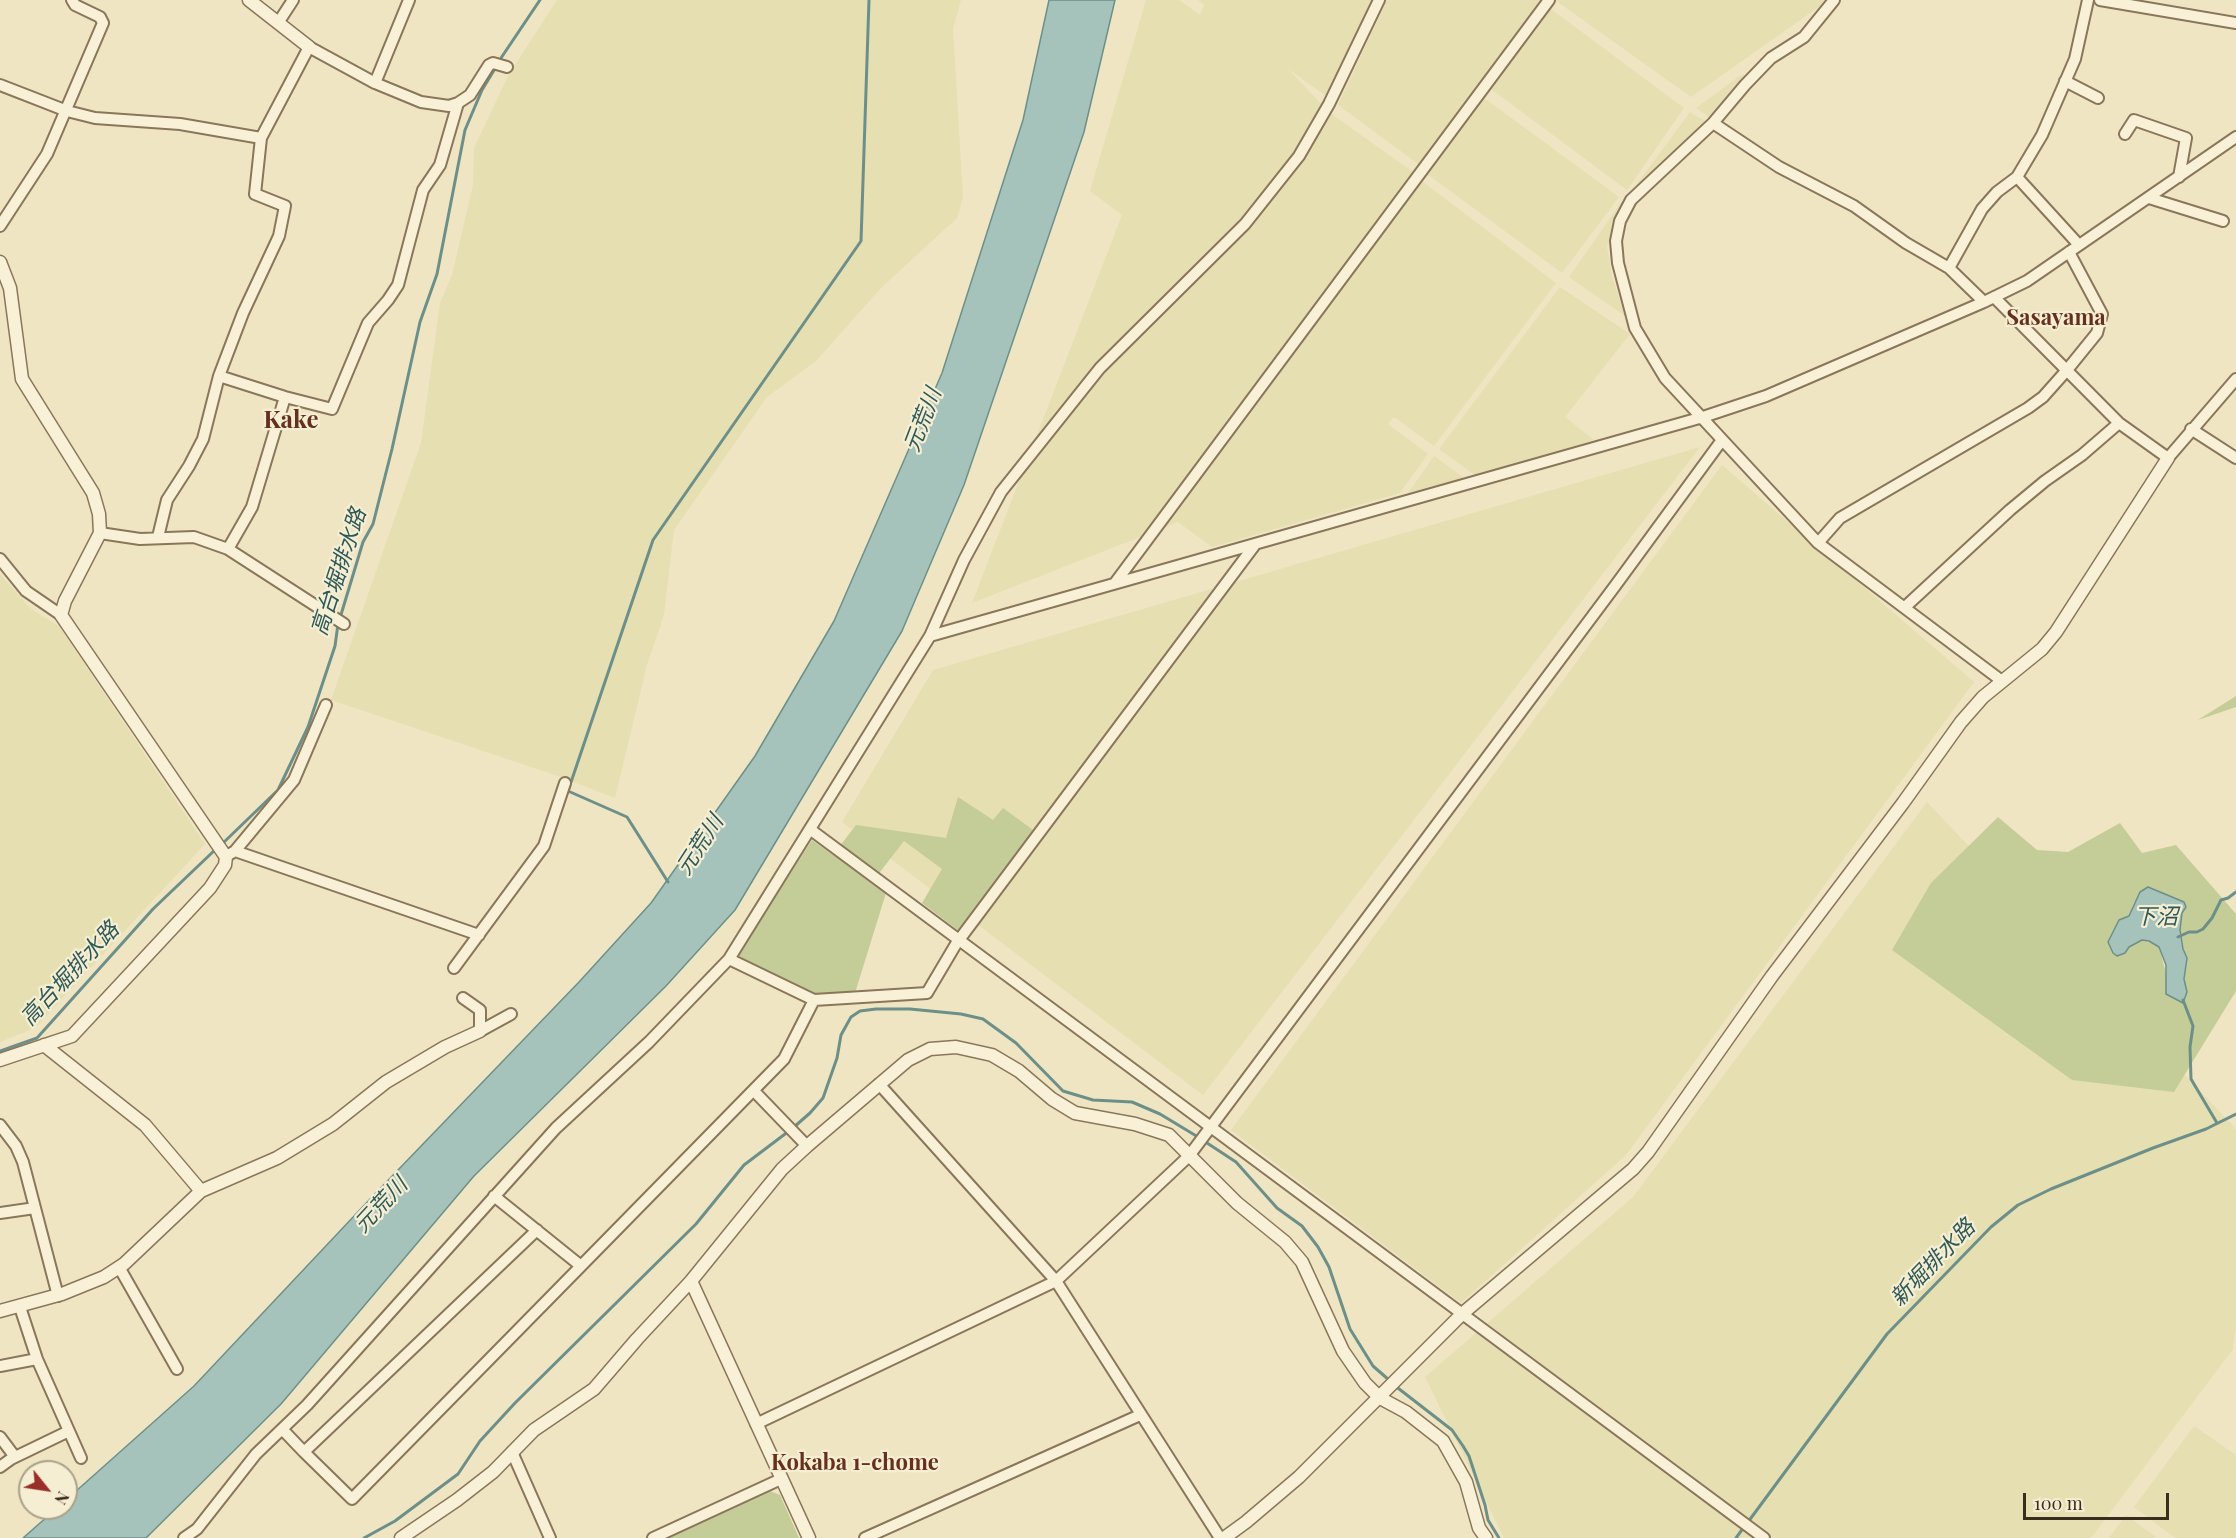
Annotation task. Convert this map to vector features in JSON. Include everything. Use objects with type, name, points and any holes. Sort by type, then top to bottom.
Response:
[{"type":"street","points":[[0,226],[47,154],[103,23],[100,17],[75,5],[72,0]]},
{"type":"street","points":[[249,0],[309,46],[375,82],[421,102],[449,106],[458,103],[470,94],[489,65],[493,63],[507,67]]},
{"type":"street","points":[[278,23],[293,0]]},
{"type":"street","points":[[375,82],[410,0]]},
{"type":"street","points":[[184,1538],[197,1529],[256,1454],[307,1405],[556,1128],[649,1042],[729,959],[930,636],[964,560],[1001,492],[1100,368],[1245,224],[1299,156],[1329,104],[1379,0]]},
{"type":"street","points":[[1115,584],[1549,0]]},
{"type":"street","points":[[1834,0],[1804,37],[1771,58],[1713,123],[1630,200],[1620,221],[1616,241],[1618,263],[1635,328],[1665,378],[1818,543],[2002,681]]},
{"type":"street","points":[[1949,268],[1982,209],[1997,192],[2016,177],[2042,135],[2075,59],[2088,0]]},
{"type":"street","points":[[2100,0],[2236,23]]},
{"type":"street","points":[[158,537],[167,500],[203,439],[219,376],[243,313],[279,236],[285,206],[255,194],[261,138],[309,46]]},
{"type":"street","points":[[2066,81],[2097,98]]},
{"type":"street","points":[[0,85],[67,111],[95,118],[180,124],[261,138]]},
{"type":"street","points":[[219,376],[332,409],[368,323],[398,285],[423,190],[440,165],[458,103]]},
{"type":"street","points":[[2125,134],[2134,120],[2186,138],[2179,177]]},
{"type":"street","points":[[1713,123],[1779,167],[1854,206],[1906,243],[1949,268],[1984,302]]},
{"type":"street","points":[[930,636],[1254,546],[1702,417],[1766,396],[1984,302],[2027,281],[2236,136]]},
{"type":"street","points":[[2016,177],[2079,245]]},
{"type":"street","points":[[2149,198],[2223,221]]},
{"type":"street","points":[[1818,543],[1840,518],[2028,408],[2043,397],[2067,370],[2097,333],[2102,314],[2069,252]]},
{"type":"street","points":[[0,262],[10,288],[21,379],[93,493],[99,514],[99,533],[65,601],[61,615]]},
{"type":"street","points":[[1994,297],[2119,423],[2168,458]]},
{"type":"street","points":[[879,1084],[1056,1281],[1222,1538],[1246,1522],[1299,1477],[1462,1314],[1641,1161],[1772,976],[1903,803],[1961,722],[1983,697],[2042,649],[2056,632],[2168,458],[2236,379]]},
{"type":"street","points":[[228,549],[252,507],[285,397]]},
{"type":"street","points":[[1905,607],[2010,510],[2082,455],[2119,423]]},
{"type":"street","points":[[2191,429],[2236,458]]},
{"type":"street","points":[[756,1424],[1056,1281],[1189,1156],[1722,440]]},
{"type":"street","points":[[99,533],[140,539],[194,537],[228,549],[344,624]]},
{"type":"street","points":[[729,959],[814,1000],[927,993],[960,941],[1254,546]]},
{"type":"street","points":[[0,559],[26,591],[61,615],[231,854],[479,934]]},
{"type":"street","points":[[0,1060],[72,1036],[210,888],[231,854],[294,780],[326,705]]},
{"type":"street","points":[[454,968],[544,846],[565,783]]},
{"type":"street","points":[[811,830],[1209,1128],[1764,1538]]},
{"type":"street","points":[[463,998],[480,1010],[480,1031]]},
{"type":"street","points":[[282,1429],[352,1498],[784,1059],[814,1000]]},
{"type":"street","points":[[0,1311],[58,1296],[104,1277],[119,1268],[201,1191],[277,1158],[333,1124],[387,1082],[446,1047],[511,1014]]},
{"type":"street","points":[[44,1045],[145,1125],[201,1191]]},
{"type":"street","points":[[401,1538],[493,1472],[534,1430],[594,1389],[691,1281],[782,1169],[807,1146],[908,1060],[930,1049],[956,1047],[992,1055],[1019,1071],[1052,1099],[1075,1113],[1135,1124],[1169,1135],[1237,1203],[1285,1242],[1302,1262],[1343,1351],[1365,1383],[1380,1398],[1406,1412],[1443,1440],[1466,1482],[1479,1528],[1486,1538]]},
{"type":"street","points":[[754,1091],[807,1146]]},
{"type":"street","points":[[0,1125],[16,1146],[23,1162],[58,1296]]},
{"type":"street","points":[[494,1196],[581,1266]]},
{"type":"street","points":[[0,1214],[35,1208]]},
{"type":"street","points":[[304,1452],[537,1230]]},
{"type":"street","points":[[119,1268],[177,1369]]},
{"type":"street","points":[[691,1281],[809,1538]]},
{"type":"street","points":[[20,1306],[37,1359],[81,1458]]},
{"type":"street","points":[[0,1366],[37,1359]]},
{"type":"street","points":[[865,1538],[1140,1414]]},
{"type":"street","points":[[0,1467],[15,1457],[69,1431]]},
{"type":"street","points":[[0,1437],[15,1457]]},
{"type":"street","points":[[512,1452],[550,1538]]},
{"type":"street","points":[[653,1538],[781,1479]]},
{"type":"shaded area","points":[[557,0],[961,0],[953,29],[963,197],[957,218],[881,288],[816,361],[767,397],[674,530],[664,615],[647,665],[615,798],[561,777],[331,700],[421,443],[440,303],[452,275],[473,185],[474,148],[509,74]]},
{"type":"shaded area","points":[[1146,0],[1179,0],[1200,15],[1204,5],[1198,0],[1371,0],[1326,96],[1288,69],[1330,113],[1413,172],[1401,189],[1409,198],[1422,181],[1556,283],[1434,446],[1394,417],[1388,424],[1428,454],[1400,493],[1212,547],[1178,522],[972,603],[1122,215],[1090,191]]},
{"type":"shaded area","points":[[1387,0],[1540,0],[1544,3],[1421,166],[1338,105]]},
{"type":"shaded area","points":[[1555,0],[1824,0],[1820,6],[1691,97]]},
{"type":"shaded area","points":[[1551,9],[1684,108],[1627,190],[1491,89]]},
{"type":"shaded area","points":[[1741,75],[1749,76],[1712,119],[1696,108]]},
{"type":"shaded area","points":[[1484,98],[1619,197],[1562,273],[1427,174]]},
{"type":"shaded area","points":[[1690,112],[1708,123],[1640,186],[1637,184]]},
{"type":"shaded area","points":[[1622,201],[1624,202],[1607,246],[1612,276],[1625,316],[1569,277]]},
{"type":"shaded area","points":[[1560,287],[1630,334],[1565,417],[1594,440],[1476,476],[1439,449]]},
{"type":"shaded area","points":[[1700,447],[1203,1095],[842,822],[933,670]]},
{"type":"shaded area","points":[[1434,456],[1466,479],[1406,496]]},
{"type":"shaded area","points":[[1722,465],[1974,682],[1626,1155],[1461,1303],[1231,1130]]},
{"type":"shaded area","points":[[0,574],[31,609],[59,626],[205,844],[35,1028],[0,1042]]},
{"type":"shaded area","points":[[1927,802],[2236,1129],[2236,1324],[2233,1349],[2091,1538],[1504,1538],[1425,1377],[1633,1197]]},
{"type":"shaded area","points":[[2194,1426],[2236,1455],[2236,1538],[2175,1538],[2134,1507]]},
{"type":"shaded area","points":[[2126,1515],[2157,1538],[2109,1538]]},
{"type":"green space","points":[[2236,696],[2236,707],[2198,720]]},
{"type":"green space","points":[[958,797],[993,820],[1003,808],[1033,830],[959,931],[922,903],[942,869],[904,841],[880,872],[886,893],[855,993],[810,995],[735,959],[812,840],[833,855],[856,825],[946,838]]},
{"type":"green space","points":[[1998,817],[2037,850],[2068,852],[2120,823],[2142,853],[2176,845],[2236,914],[2236,991],[2174,1092],[2072,1080],[1892,950],[1931,883]],"holes":[[[2148,887],[2184,902],[2186,907],[2182,913],[2180,930],[2187,958],[2184,981],[2166,973],[2159,947],[2153,943],[2142,940],[2113,953],[2113,934],[2118,923],[2129,916],[2134,903]]]},
{"type":"green space","points":[[770,1491],[780,1495],[799,1538],[669,1538]]},
{"type":"water","name":"元荒川","points":[[1049,0],[1115,0],[1084,132],[964,485],[902,631],[735,910],[666,986],[474,1176],[281,1404],[146,1538],[23,1538],[43,1520],[78,1520],[78,1489],[194,1386],[579,982],[651,903],[755,756],[834,621],[942,373],[1023,120]]},
{"type":"water","name":"下沼","points":[[2148,887],[2184,902],[2186,907],[2182,913],[2180,930],[2187,958],[2184,979],[2187,992],[2183,1003],[2166,994],[2166,965],[2159,947],[2142,940],[2117,956],[2108,942],[2119,920],[2129,916],[2140,892]]},
{"type":"waterway","name":"高台堀排水路","points":[[499,61],[540,0]]},
{"type":"waterway","points":[[668,882],[627,817],[568,791],[653,540],[861,241],[869,0]]},
{"type":"waterway","name":"高台堀排水路","points":[[340,618],[363,542],[373,524],[420,322],[437,274],[465,130],[482,90],[496,67]]},
{"type":"waterway","name":"高台堀排水路","points":[[222,844],[278,790],[308,727],[335,646],[338,624]]},
{"type":"waterway","name":"高台堀排水路","points":[[0,1051],[37,1038],[153,909],[217,848]]},
{"type":"waterway","points":[[2178,937],[2203,929],[2212,918],[2221,900],[2236,892]]},
{"type":"waterway","points":[[2183,1000],[2193,1026],[2190,1047],[2191,1079],[2217,1123]]},
{"type":"waterway","points":[[794,1127],[823,1098],[837,1058],[841,1035],[851,1017],[860,1011],[910,1009],[961,1014],[983,1019],[1016,1043],[1063,1091],[1093,1100],[1132,1102],[1160,1114],[1198,1137]]},
{"type":"waterway","name":"新堀排水路","points":[[1748,1522],[1887,1334],[1991,1227],[2018,1205],[2051,1189],[2206,1129],[2236,1114]]},
{"type":"waterway","points":[[364,1538],[395,1521],[458,1474],[480,1441],[515,1403],[696,1224],[744,1165],[789,1131]]},
{"type":"waterway","points":[[1204,1141],[1236,1162],[1277,1208],[1302,1226],[1318,1247],[1329,1267],[1350,1329],[1373,1366],[1389,1380]]},
{"type":"waterway","points":[[1394,1385],[1452,1430],[1463,1446],[1469,1456],[1488,1520],[1499,1538]]},
{"type":"waterway","name":"新堀排水路","points":[[1736,1538],[1744,1527]]},
{"type":"district","name":"Sasayama","points":[[2056,318]]},
{"type":"district","name":"Kake","points":[[291,421]]},
{"type":"district","name":"Kokaba 1-chome","points":[[855,1463]]}]
